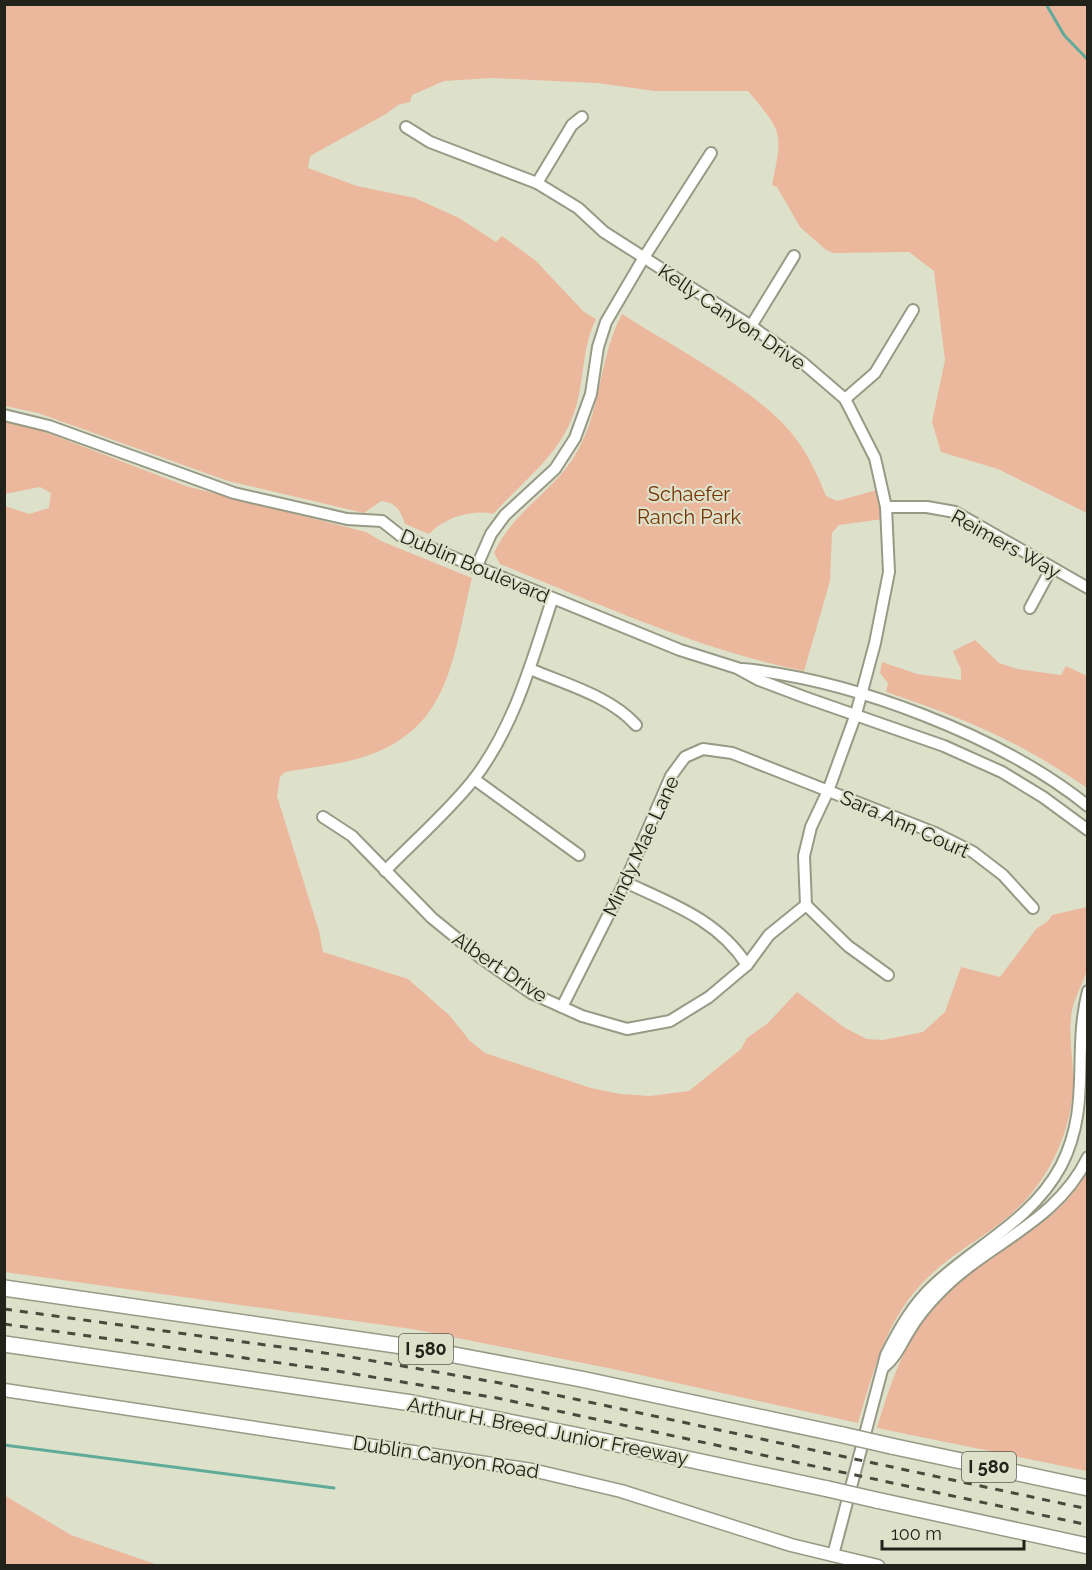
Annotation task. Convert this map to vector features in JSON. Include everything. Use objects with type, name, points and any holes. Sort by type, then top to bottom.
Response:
[{"type":"highway","name":"I 580","points":[[4,1288],[332,1334],[463,1356],[1088,1488]]},
{"type":"highway","name":"Arthur H. Breed Junior Freeway","points":[[4,1344],[412,1403],[585,1437],[1088,1546]]},
{"type":"main road","name":"Dublin Canyon Road","points":[[4,1390],[532,1470],[640,1496],[774,1540],[878,1566]]},
{"type":"street","points":[[537,183],[572,124],[582,117]]},
{"type":"street","name":"Kelly Canyon Drive","points":[[406,127],[430,142],[537,183],[578,208],[604,232],[643,259],[751,326],[802,362],[845,399],[875,458],[886,507],[889,572],[862,695],[828,791],[811,827],[804,856],[806,905]]},
{"type":"street","points":[[476,568],[491,534],[505,515],[555,469],[575,438],[591,394],[603,330],[643,259],[711,153]]},
{"type":"street","points":[[751,326],[794,256]]},
{"type":"street","points":[[845,399],[875,373],[913,310]]},
{"type":"street","name":"Dublin Boulevard","points":[[4,415],[49,426],[234,493],[346,519],[382,521],[401,536],[552,600],[680,650],[737,668],[786,690],[944,746],[1002,772],[1043,797],[1088,830]]},
{"type":"street","name":"Reimers Way","points":[[886,507],[927,507],[955,512],[1051,569],[1088,588]]},
{"type":"street","points":[[1030,608],[1051,569]]},
{"type":"street","points":[[385,871],[474,779],[506,726],[530,669],[552,600]]},
{"type":"street","name":"Dublin Boulevard","points":[[737,668],[800,679],[862,695],[944,724],[1036,771],[1088,806]]},
{"type":"street","points":[[530,669],[597,698],[625,714],[636,725]]},
{"type":"street","name":"Mindy Mae Lane","points":[[562,1007],[625,882],[671,776],[685,757],[703,749],[732,753],[828,791]]},
{"type":"street","points":[[474,779],[579,855]]},
{"type":"street","name":"Sara Ann Court","points":[[828,791],[935,833],[973,852],[1003,874],[1033,908]]},
{"type":"street","name":"Albert Drive","points":[[322,817],[352,836],[432,918],[481,958],[531,993],[582,1016],[627,1029],[670,1021],[709,997],[747,965],[769,935],[806,905]]},
{"type":"street","points":[[625,882],[683,909],[722,934],[747,965]]},
{"type":"street","points":[[806,905],[848,946],[888,975]]},
{"type":"street","points":[[832,1556],[886,1355],[898,1330],[933,1285],[1019,1219],[1037,1200],[1061,1166],[1079,1110],[1082,1085],[1080,1033],[1088,992]]},
{"type":"street","points":[[884,1367],[894,1359],[922,1313],[943,1289],[1054,1206],[1078,1177],[1088,1157]]},
{"type":"green space","points":[[4,5],[1087,5],[1087,513],[998,469],[941,452],[932,422],[945,360],[934,271],[909,252],[833,253],[825,249],[800,227],[777,187],[772,185],[778,153],[777,133],[774,125],[748,91],[655,91],[597,83],[493,78],[444,81],[412,95],[410,102],[398,105],[310,156],[308,168],[357,186],[415,198],[459,218],[496,242],[502,236],[536,261],[584,312],[596,319],[588,342],[574,413],[567,428],[539,468],[493,514],[476,513],[459,516],[442,523],[429,534],[405,524],[397,508],[391,503],[381,501],[364,513],[228,481],[38,413],[5,406]]},
{"type":"green space","name":"Schaefer Ranch Park","points":[[622,314],[715,371],[762,404],[781,421],[801,446],[826,496],[837,501],[877,490],[883,519],[839,525],[832,533],[830,581],[804,671],[727,651],[650,625],[500,564],[494,553],[512,524],[558,477],[578,450],[592,417],[609,347]]},
{"type":"green space","points":[[5,422],[40,430],[186,486],[366,532],[381,541],[472,578],[460,634],[444,685],[432,707],[416,727],[394,743],[366,756],[337,764],[285,772],[280,777],[277,796],[319,931],[323,952],[408,979],[450,1016],[470,1041],[485,1053],[591,1088],[620,1094],[650,1096],[689,1091],[741,1049],[747,1038],[767,1024],[797,992],[845,1028],[867,1039],[883,1040],[923,1032],[945,1012],[961,967],[1000,977],[1036,929],[1048,921],[1052,915],[1087,907],[1088,966],[1071,1018],[1073,1093],[1067,1124],[1056,1154],[1040,1182],[1021,1205],[1002,1222],[948,1260],[912,1295],[899,1313],[880,1354],[858,1423],[613,1369],[412,1329],[5,1272],[5,506],[29,514],[49,508],[51,493],[40,487],[5,494]]},
{"type":"green space","points":[[975,640],[999,663],[1017,669],[1061,675],[1066,666],[1087,676],[1087,788],[1038,757],[990,732],[941,711],[886,692],[888,683],[880,673],[882,662],[917,674],[961,680],[961,670],[953,651]]},
{"type":"green space","points":[[1087,1172],[1087,1471],[877,1428],[900,1363],[919,1327],[932,1310],[967,1276],[1033,1230],[1063,1204]]},
{"type":"green space","points":[[4,1495],[71,1535],[158,1565],[5,1565]]},
{"type":"waterway","points":[[1046,4],[1064,35],[1088,60]]},
{"type":"waterway","points":[[4,1445],[334,1488]]},
{"type":"railway","points":[[4,1309],[339,1355],[500,1383],[1088,1509]]},
{"type":"railway","points":[[4,1324],[337,1371],[497,1398],[1088,1525]]}]
